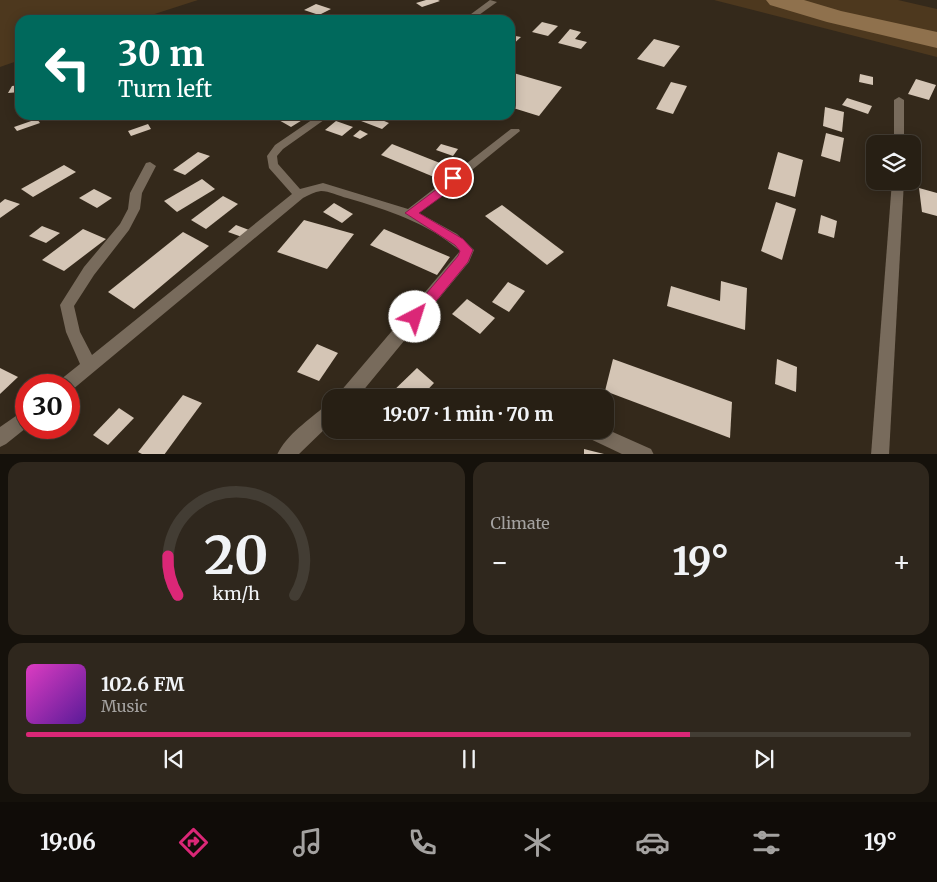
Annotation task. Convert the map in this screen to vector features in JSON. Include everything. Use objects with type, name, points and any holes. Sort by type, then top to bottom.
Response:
[{"type":"street","points":[[474,15],[493,2]]},
{"type":"street","points":[[898,135],[900,100]]},
{"type":"street","points":[[298,195],[273,165],[272,156],[279,147],[316,120]]},
{"type":"street","points":[[410,213],[441,191],[453,178],[515,131]]},
{"type":"street","points":[[89,366],[73,332],[67,305],[89,271],[125,227],[134,209],[136,194],[150,166]]},
{"type":"street","points":[[79,374],[298,195],[310,189],[323,187],[410,213],[459,242],[467,250],[464,258],[354,389]]},
{"type":"street","points":[[880,454],[897,190]]},
{"type":"street","points":[[286,454],[322,420]]},
{"type":"street","points":[[0,438],[15,426]]},
{"type":"street","points":[[610,439],[644,454]]},
{"type":"shaded area","points":[[0,0],[198,0],[152,15],[15,15],[15,62],[0,67]]},
{"type":"shaded area","points":[[714,0],[898,0],[937,9],[937,57]]},
{"type":"building","points":[[426,0],[440,1],[422,7],[416,3]]},
{"type":"building","points":[[316,4],[331,9],[319,15],[304,10]]},
{"type":"building","points":[[542,22],[558,26],[548,36],[532,32]]},
{"type":"building","points":[[570,29],[581,32],[575,39],[587,42],[581,49],[558,43]]},
{"type":"building","points":[[515,36],[521,37],[515,42]]},
{"type":"building","points":[[654,39],[680,46],[664,67],[637,59]]},
{"type":"building","points":[[515,73],[562,87],[539,116],[515,109]]},
{"type":"building","points":[[860,74],[873,77],[873,85],[859,82]]},
{"type":"building","points":[[916,79],[936,85],[929,100],[908,94]]},
{"type":"building","points":[[671,82],[687,86],[673,114],[656,109]]},
{"type":"building","points":[[12,86],[15,86],[15,92],[8,93]]},
{"type":"building","points":[[847,98],[872,106],[868,114],[842,105]]},
{"type":"building","points":[[825,107],[844,112],[842,132],[823,126]]},
{"type":"building","points":[[34,120],[38,120],[40,123],[17,131],[14,127]]},
{"type":"building","points":[[279,120],[302,120],[291,127]]},
{"type":"building","points":[[358,120],[382,120],[389,123],[382,129]]},
{"type":"building","points":[[336,121],[353,127],[342,136],[325,130]]},
{"type":"building","points":[[148,124],[151,129],[131,136],[128,131]]},
{"type":"building","points":[[360,130],[368,134],[360,139],[353,136]]},
{"type":"building","points":[[826,133],[844,138],[840,162],[821,156]]},
{"type":"building","points":[[392,144],[445,165],[434,177],[381,155]]},
{"type":"building","points":[[441,144],[458,149],[453,156],[436,150]]},
{"type":"building","points":[[198,152],[210,156],[185,175],[173,170]]},
{"type":"building","points":[[778,152],[803,160],[795,197],[768,189]]},
{"type":"building","points":[[64,165],[76,172],[33,197],[21,189]]},
{"type":"building","points":[[202,179],[215,189],[177,212],[164,201]]},
{"type":"building","points":[[94,189],[112,198],[97,208],[79,198]]},
{"type":"building","points":[[921,189],[937,193],[937,216],[922,212],[919,190]]},
{"type":"building","points":[[223,196],[238,204],[206,229],[191,220]]},
{"type":"building","points":[[5,199],[20,204],[0,218],[0,203]]},
{"type":"building","points":[[776,202],[796,209],[782,260],[761,251]]},
{"type":"building","points":[[334,203],[353,214],[342,223],[323,212]]},
{"type":"building","points":[[502,205],[564,252],[547,265],[485,216]]},
{"type":"building","points":[[821,215],[837,221],[834,238],[818,233]]},
{"type":"building","points":[[304,220],[354,234],[327,269],[277,252]]},
{"type":"building","points":[[236,225],[249,230],[242,237],[228,232]]},
{"type":"building","points":[[42,226],[60,233],[46,243],[29,236]]},
{"type":"building","points":[[83,229],[106,239],[64,271],[42,260]]},
{"type":"building","points":[[384,229],[450,257],[437,275],[370,245]]},
{"type":"building","points":[[183,232],[209,246],[134,309],[108,292]]},
{"type":"building","points":[[721,281],[747,288],[745,330],[667,306],[671,286],[720,301]]},
{"type":"building","points":[[508,282],[525,291],[509,312],[492,302]]},
{"type":"building","points":[[467,299],[495,318],[480,334],[452,314]]},
{"type":"building","points":[[317,344],[338,353],[319,381],[297,372]]},
{"type":"building","points":[[613,359],[732,402],[730,438],[614,394],[614,389],[606,389]]},
{"type":"building","points":[[777,359],[797,367],[796,392],[775,384]]},
{"type":"building","points":[[0,368],[15,376],[15,380],[0,394]]},
{"type":"building","points":[[417,368],[434,383],[428,389],[395,389]]},
{"type":"building","points":[[183,395],[202,403],[165,454],[142,454],[138,452]]},
{"type":"building","points":[[119,408],[134,418],[108,445],[93,435]]},
{"type":"building","points":[[584,449],[604,454],[584,454]]},
{"type":"waterway","points":[[778,0],[836,17],[937,40]]},
{"type":"route","points":[[415,317],[464,258],[467,250],[459,242],[410,213],[441,191],[453,178]]}]
